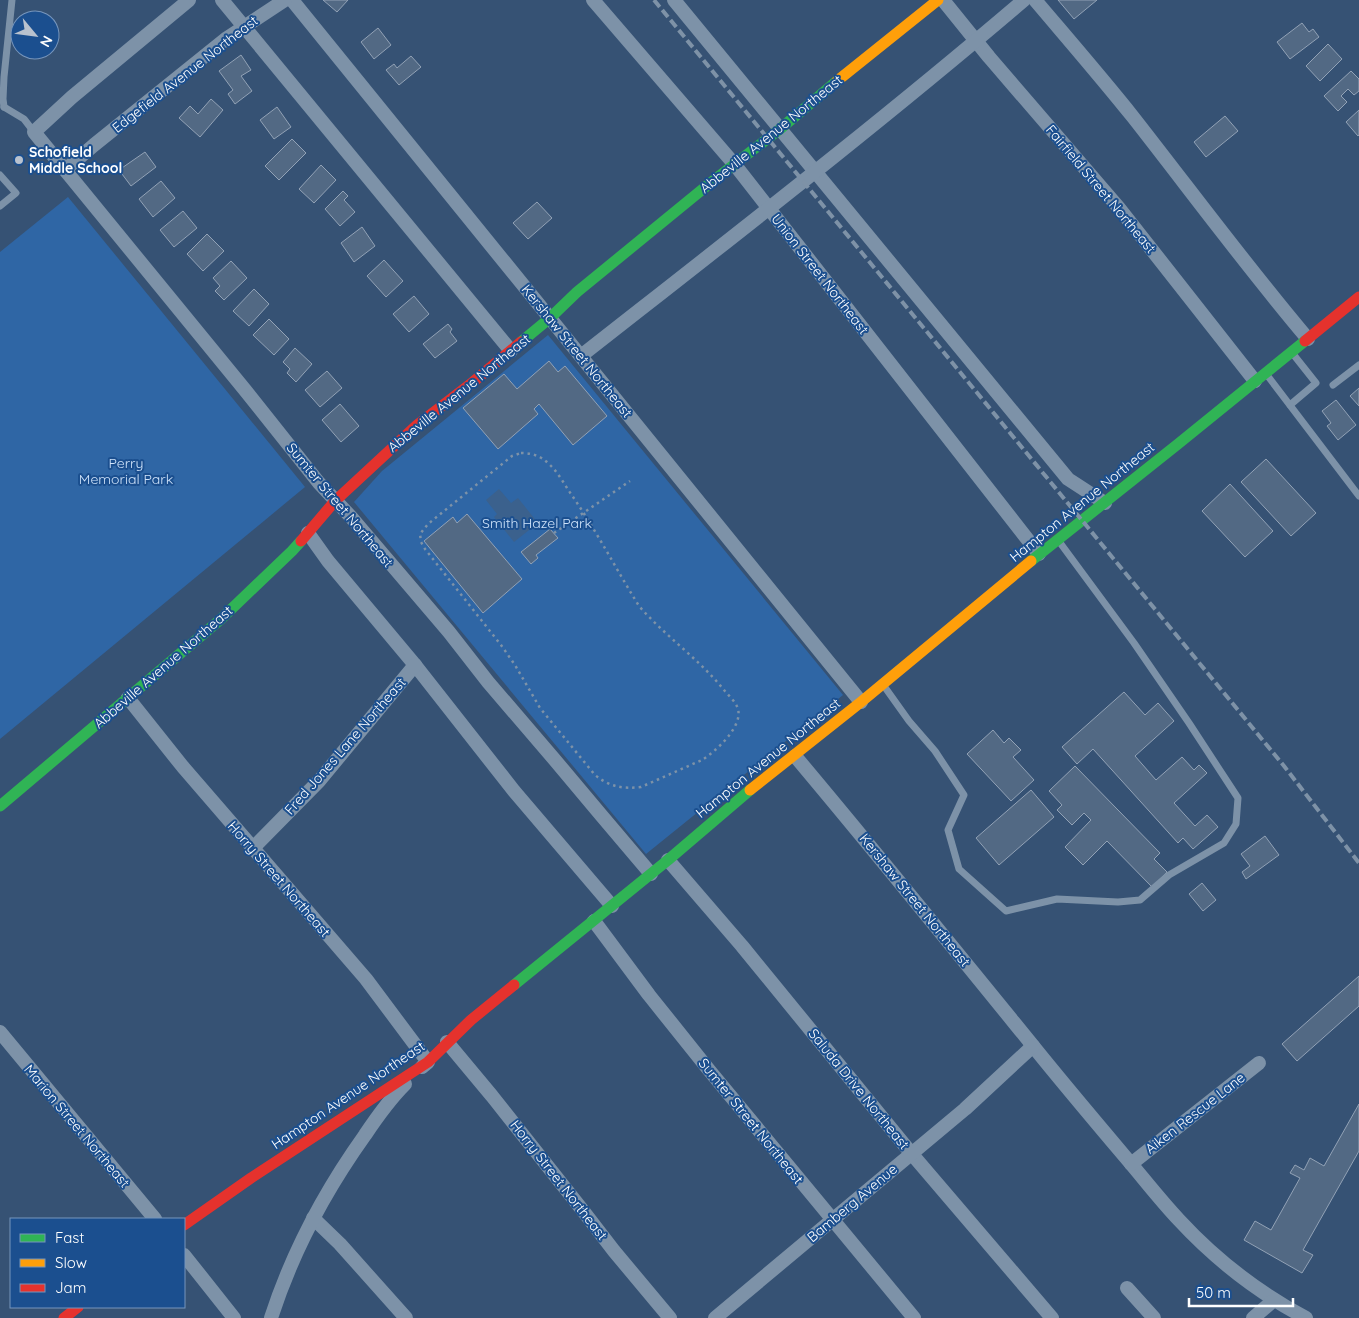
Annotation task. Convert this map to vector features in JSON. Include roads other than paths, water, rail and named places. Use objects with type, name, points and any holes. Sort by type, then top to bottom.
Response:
[{"type":"street","points":[[34,132],[189,0]]},
{"type":"street","points":[[222,0],[511,351]]},
{"type":"street","name":"Edgefield Avenue Northeast","points":[[65,170],[227,38],[284,0]]},
{"type":"street","name":"Kershaw Street Northeast","points":[[292,0],[861,702]]},
{"type":"street","name":"Union Street Northeast","points":[[593,0],[734,165],[1039,554]]},
{"type":"street","points":[[674,0],[1068,479],[1105,503]]},
{"type":"street","name":"Abbeville Avenue Northeast","points":[[0,806],[221,619],[292,550],[335,501],[418,425],[511,351],[577,292],[709,184],[780,129],[938,0]]},
{"type":"street","name":"Fairfield Street Northeast","points":[[943,0],[1260,377]]},
{"type":"street","points":[[581,356],[769,209],[1024,0]]},
{"type":"street","points":[[1035,0],[1126,109],[1279,305],[1308,339]]},
{"type":"street","name":"Sumter Street Northeast","points":[[34,132],[319,483],[449,632],[488,682],[651,874]]},
{"type":"street","name":"Hampton Avenue Northeast","points":[[185,1224],[428,1062],[471,1020],[594,921],[743,796],[861,702],[1039,554],[1358,300]]},
{"type":"street","points":[[308,533],[328,562],[415,665],[514,791],[612,906]]},
{"type":"street","name":"Fred Jones Lane Northeast","points":[[253,848],[319,780],[415,665]]},
{"type":"street","name":"Horry Street Northeast","points":[[128,698],[183,767],[366,979],[428,1062]]},
{"type":"street","name":"Kershaw Street Northeast","points":[[794,756],[881,858],[1051,1069],[1131,1164]]},
{"type":"street","name":"Saluda Drive Northeast","points":[[668,860],[1052,1318]]},
{"type":"street","name":"Sumter Street Northeast","points":[[594,921],[648,995],[914,1318]]},
{"type":"street","name":"Marion Street Northeast","points":[[0,1032],[154,1218]]},
{"type":"street","name":"Horry Street Northeast","points":[[447,1042],[670,1318]]},
{"type":"street","name":"Bamberg Avenue","points":[[715,1318],[911,1152],[965,1109],[1033,1046]]},
{"type":"street","points":[[271,1318],[279,1293],[313,1218],[336,1178],[375,1120],[399,1090],[428,1062]]},
{"type":"street","name":"Aiken Rescue Lane","points":[[1131,1164],[1259,1063]]},
{"type":"street","points":[[1131,1164],[1178,1220],[1200,1242],[1248,1282],[1274,1300],[1306,1318]]},
{"type":"street","points":[[313,1218],[340,1244],[406,1318]]},
{"type":"street","points":[[185,1256],[234,1318]]},
{"type":"street","points":[[1127,1288],[1154,1318]]},
{"type":"street","points":[[1253,1318],[1274,1300]]},
{"type":"street","points":[[64,1318],[77,1308]]},
{"type":"lane","points":[[12,0],[2,109],[24,119],[34,132]]},
{"type":"lane","points":[[0,175],[16,193],[0,206]]},
{"type":"lane","points":[[1290,405],[1316,382],[1291,352]]},
{"type":"lane","points":[[1333,385],[1359,364]]},
{"type":"lane","points":[[1260,377],[1290,405],[1359,496]]},
{"type":"lane","points":[[883,684],[909,721],[935,751],[964,794],[948,830],[959,869],[1006,911],[1057,899],[1118,902],[1140,900],[1169,875],[1224,843],[1236,824],[1238,798],[1134,643],[1058,540]]},
{"type":"railway","points":[[654,0],[1284,766],[1359,863]]},
{"type":"place","name":"Schofield Middle School","points":[[19,160]]},
{"type":"park label","name":"Perry Memorial Park","points":[[126,472]]},
{"type":"park label","name":"Smith Hazel Park","points":[[537,523]]}]
